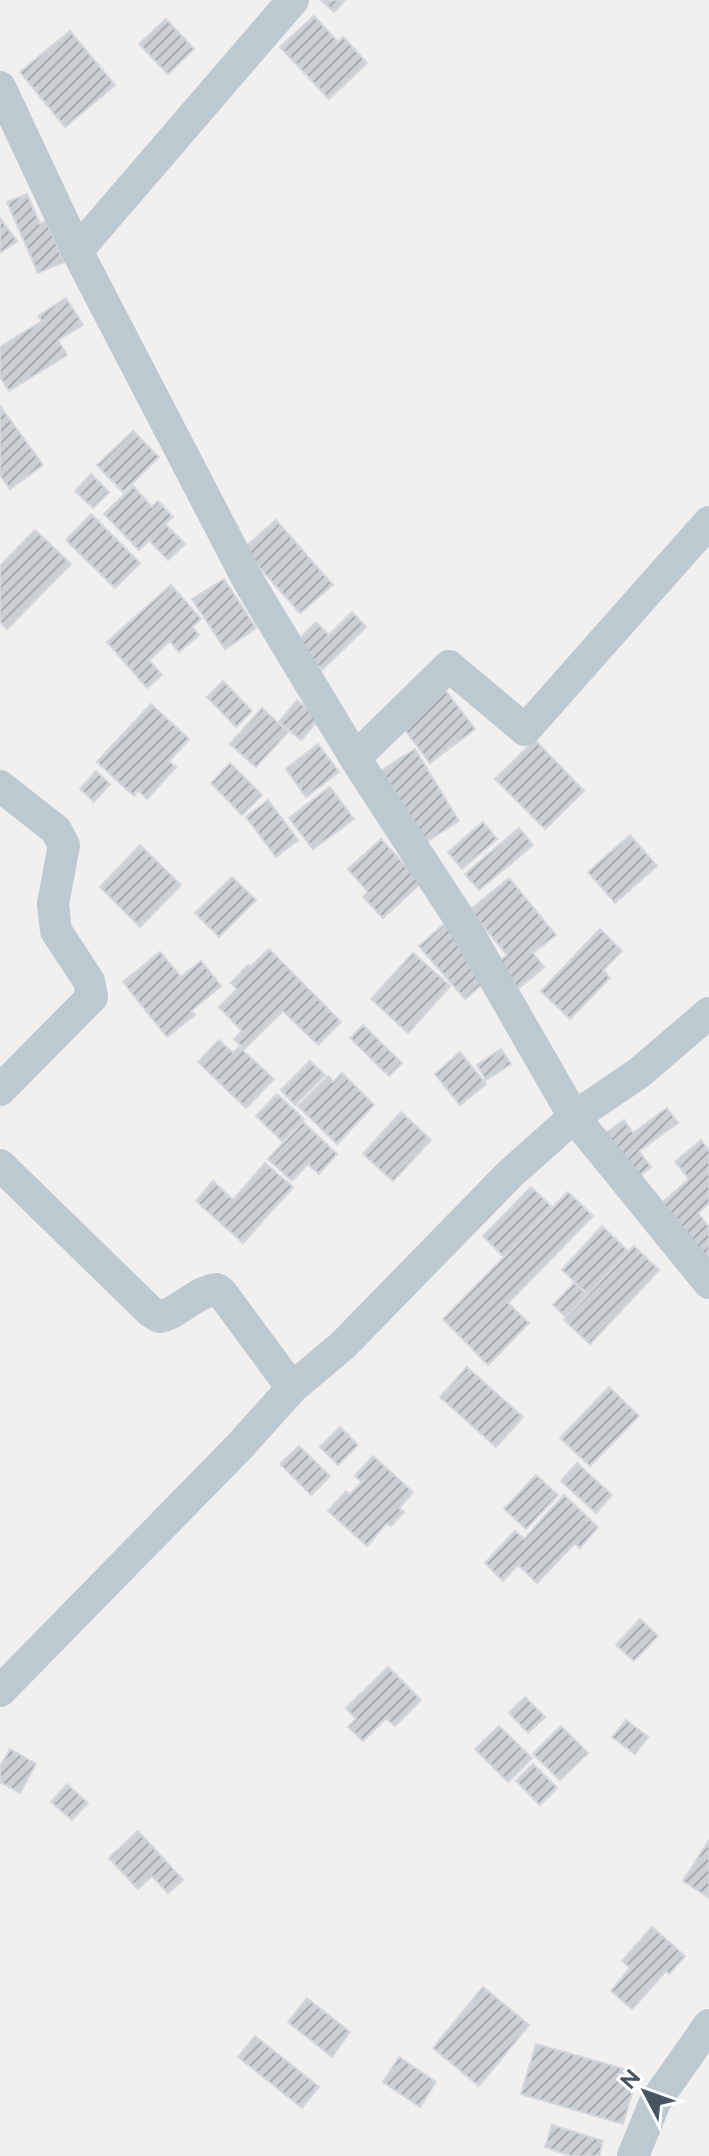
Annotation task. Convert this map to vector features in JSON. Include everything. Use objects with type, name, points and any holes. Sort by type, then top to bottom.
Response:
[{"type":"street","points":[[77,251],[293,0]]},
{"type":"street","points":[[0,87],[77,251],[249,582],[355,758],[466,929],[574,1117],[709,1283]]},
{"type":"street","points":[[355,758],[449,666],[525,730],[709,522]]},
{"type":"street","points":[[0,786],[56,830],[64,845],[53,904],[56,931],[89,981],[92,997],[0,1090]]},
{"type":"street","points":[[0,1691],[240,1446],[292,1388],[343,1345],[511,1173],[574,1117],[639,1073],[709,1013]]},
{"type":"street","points":[[0,1165],[159,1317],[209,1290],[217,1289],[292,1388]]},
{"type":"street","points":[[633,2156],[655,2102],[709,2025]]},
{"type":"building","points":[[321,0],[345,0],[334,12]]},
{"type":"building","points":[[314,16],[338,42],[343,37],[367,63],[329,99],[280,47]]},
{"type":"building","points":[[166,19],[194,49],[168,74],[139,44]]},
{"type":"building","points":[[70,31],[115,85],[65,127],[20,72]]},
{"type":"building","points":[[27,194],[40,224],[46,221],[64,262],[38,273],[7,202]]},
{"type":"building","points":[[0,218],[17,241],[0,253]]},
{"type":"building","points":[[66,298],[83,325],[58,340],[67,355],[9,391],[0,377],[0,347],[42,321],[38,316]]},
{"type":"building","points":[[0,406],[43,465],[10,489],[0,475]]},
{"type":"building","points":[[133,431],[159,457],[123,492],[97,465]]},
{"type":"building","points":[[91,474],[109,492],[93,508],[75,491]]},
{"type":"building","points":[[133,486],[152,507],[158,501],[173,517],[165,524],[185,544],[168,560],[149,540],[139,550],[104,514]]},
{"type":"building","points":[[91,514],[140,563],[115,588],[66,540]]},
{"type":"building","points":[[276,520],[333,585],[300,613],[243,549]]},
{"type":"building","points":[[35,530],[71,564],[7,629],[0,622],[0,566]]},
{"type":"building","points":[[224,579],[256,628],[225,649],[192,599]]},
{"type":"building","points":[[171,585],[201,619],[192,627],[199,635],[179,652],[170,641],[149,660],[162,675],[147,688],[107,642]]},
{"type":"building","points":[[352,612],[366,627],[322,670],[296,642],[316,622],[329,635]]},
{"type":"building","points":[[223,681],[252,711],[236,727],[207,697]]},
{"type":"building","points":[[446,691],[475,729],[430,763],[401,725]]},
{"type":"building","points":[[297,700],[319,719],[301,740],[279,722]]},
{"type":"building","points":[[151,704],[189,739],[169,761],[176,767],[147,799],[138,790],[134,796],[97,762]]},
{"type":"building","points":[[262,708],[288,732],[256,767],[230,744]]},
{"type":"building","points":[[535,740],[584,791],[545,829],[495,779]]},
{"type":"building","points":[[318,744],[339,772],[306,797],[286,769]]},
{"type":"building","points":[[415,749],[459,821],[421,845],[377,773]]},
{"type":"building","points":[[230,763],[262,795],[242,815],[211,783]]},
{"type":"building","points":[[96,771],[110,784],[94,802],[80,789]]},
{"type":"building","points":[[330,787],[354,819],[313,849],[289,818]]},
{"type":"building","points":[[268,800],[298,840],[276,857],[246,817]]},
{"type":"building","points":[[483,822],[497,839],[462,869],[448,852]]},
{"type":"building","points":[[519,828],[533,845],[479,890],[465,874]]},
{"type":"building","points":[[630,835],[657,866],[615,903],[588,872]]},
{"type":"building","points":[[381,839],[421,883],[383,918],[363,897],[368,892],[348,869]]},
{"type":"building","points":[[140,845],[181,885],[140,927],[100,887]]},
{"type":"building","points":[[232,877],[256,900],[219,937],[195,913]]},
{"type":"building","points":[[509,878],[556,935],[533,953],[544,967],[518,989],[497,963],[507,955],[470,910]]},
{"type":"building","points":[[444,924],[490,978],[465,999],[419,946]]},
{"type":"building","points":[[600,929],[622,951],[603,970],[610,978],[570,1019],[541,991]]},
{"type":"building","points":[[269,949],[341,1022],[318,1045],[283,1011],[244,1049],[234,1039],[242,1031],[219,1007],[237,989],[231,983]]},
{"type":"building","points":[[160,952],[181,977],[201,961],[221,986],[191,1011],[195,1015],[167,1037],[123,982]]},
{"type":"building","points":[[413,953],[450,986],[408,1033],[371,999]]},
{"type":"building","points":[[363,1025],[402,1063],[389,1076],[350,1038]]},
{"type":"building","points":[[219,1040],[233,1053],[239,1047],[274,1079],[246,1108],[198,1062]]},
{"type":"building","points":[[501,1049],[511,1064],[486,1080],[477,1065]]},
{"type":"building","points":[[460,1052],[486,1084],[460,1105],[435,1074]]},
{"type":"building","points":[[310,1061],[325,1075],[295,1105],[281,1090]]},
{"type":"building","points":[[342,1073],[374,1105],[337,1144],[298,1106],[328,1076],[333,1082]]},
{"type":"building","points":[[277,1094],[304,1119],[282,1141],[256,1116]]},
{"type":"building","points":[[667,1108],[678,1123],[639,1151],[651,1167],[634,1180],[603,1135],[624,1120],[633,1133]]},
{"type":"building","points":[[401,1112],[431,1140],[393,1181],[363,1154]]},
{"type":"building","points":[[303,1122],[337,1154],[319,1174],[308,1164],[292,1181],[268,1159]]},
{"type":"building","points":[[701,1140],[709,1150],[709,1203],[698,1213],[709,1227],[709,1272],[655,1209],[689,1179],[675,1162]]},
{"type":"building","points":[[265,1163],[293,1187],[243,1243],[196,1201],[213,1181],[233,1200]]},
{"type":"building","points":[[531,1187],[552,1207],[504,1257],[483,1236]]},
{"type":"building","points":[[568,1192],[593,1216],[508,1303],[529,1323],[488,1365],[443,1319]]},
{"type":"building","points":[[602,1226],[628,1251],[588,1294],[562,1270]]},
{"type":"building","points":[[634,1246],[659,1270],[590,1344],[564,1320]]},
{"type":"building","points":[[574,1283],[587,1295],[566,1317],[553,1305]]},
{"type":"building","points":[[467,1367],[523,1417],[496,1447],[440,1397]]},
{"type":"building","points":[[609,1387],[639,1416],[590,1466],[560,1438]]},
{"type":"building","points":[[340,1427],[358,1445],[338,1465],[320,1447]]},
{"type":"building","points":[[299,1446],[330,1476],[311,1495],[280,1464]]},
{"type":"building","points":[[373,1456],[413,1492],[399,1508],[404,1512],[391,1526],[387,1523],[367,1546],[328,1511],[346,1491],[350,1494],[362,1482],[355,1476]]},
{"type":"building","points":[[577,1463],[612,1495],[596,1513],[561,1481]]},
{"type":"building","points":[[536,1475],[558,1495],[526,1529],[504,1509]]},
{"type":"building","points":[[564,1495],[598,1527],[580,1548],[575,1543],[537,1583],[518,1565],[503,1581],[485,1563],[515,1531],[524,1539]]},
{"type":"building","points":[[640,1619],[658,1636],[634,1661],[616,1645]]},
{"type":"building","points":[[388,1667],[421,1700],[395,1726],[386,1718],[363,1741],[348,1727],[356,1719],[346,1708]]},
{"type":"building","points":[[525,1697],[545,1717],[528,1733],[509,1713]]},
{"type":"building","points":[[626,1720],[648,1737],[635,1754],[612,1737]]},
{"type":"building","points":[[499,1726],[532,1758],[508,1782],[475,1749]]},
{"type":"building","points":[[561,1726],[588,1753],[560,1780],[533,1754]]},
{"type":"building","points":[[10,1749],[36,1764],[20,1793],[0,1782],[0,1767]]},
{"type":"building","points":[[533,1764],[557,1788],[540,1805],[516,1781]]},
{"type":"building","points":[[67,1784],[88,1803],[72,1820],[51,1802]]},
{"type":"building","points":[[138,1831],[183,1880],[168,1893],[152,1876],[138,1889],[109,1858]]},
{"type":"building","points":[[709,1840],[709,1895],[708,1897],[683,1881]]},
{"type":"building","points":[[652,1927],[685,1956],[669,1974],[666,1971],[632,2009],[611,1991],[630,1968],[622,1961]]},
{"type":"building","points":[[483,1987],[529,2025],[479,2086],[433,2048]]},
{"type":"building","points":[[307,1998],[350,2032],[332,2057],[288,2022]]},
{"type":"building","points":[[255,2036],[319,2087],[302,2108],[238,2057]]},
{"type":"building","points":[[536,2044],[638,2073],[623,2124],[521,2094]]},
{"type":"building","points":[[399,2057],[436,2082],[420,2107],[383,2082]]},
{"type":"building","points":[[552,2125],[603,2141],[599,2156],[571,2156],[545,2147]]}]
